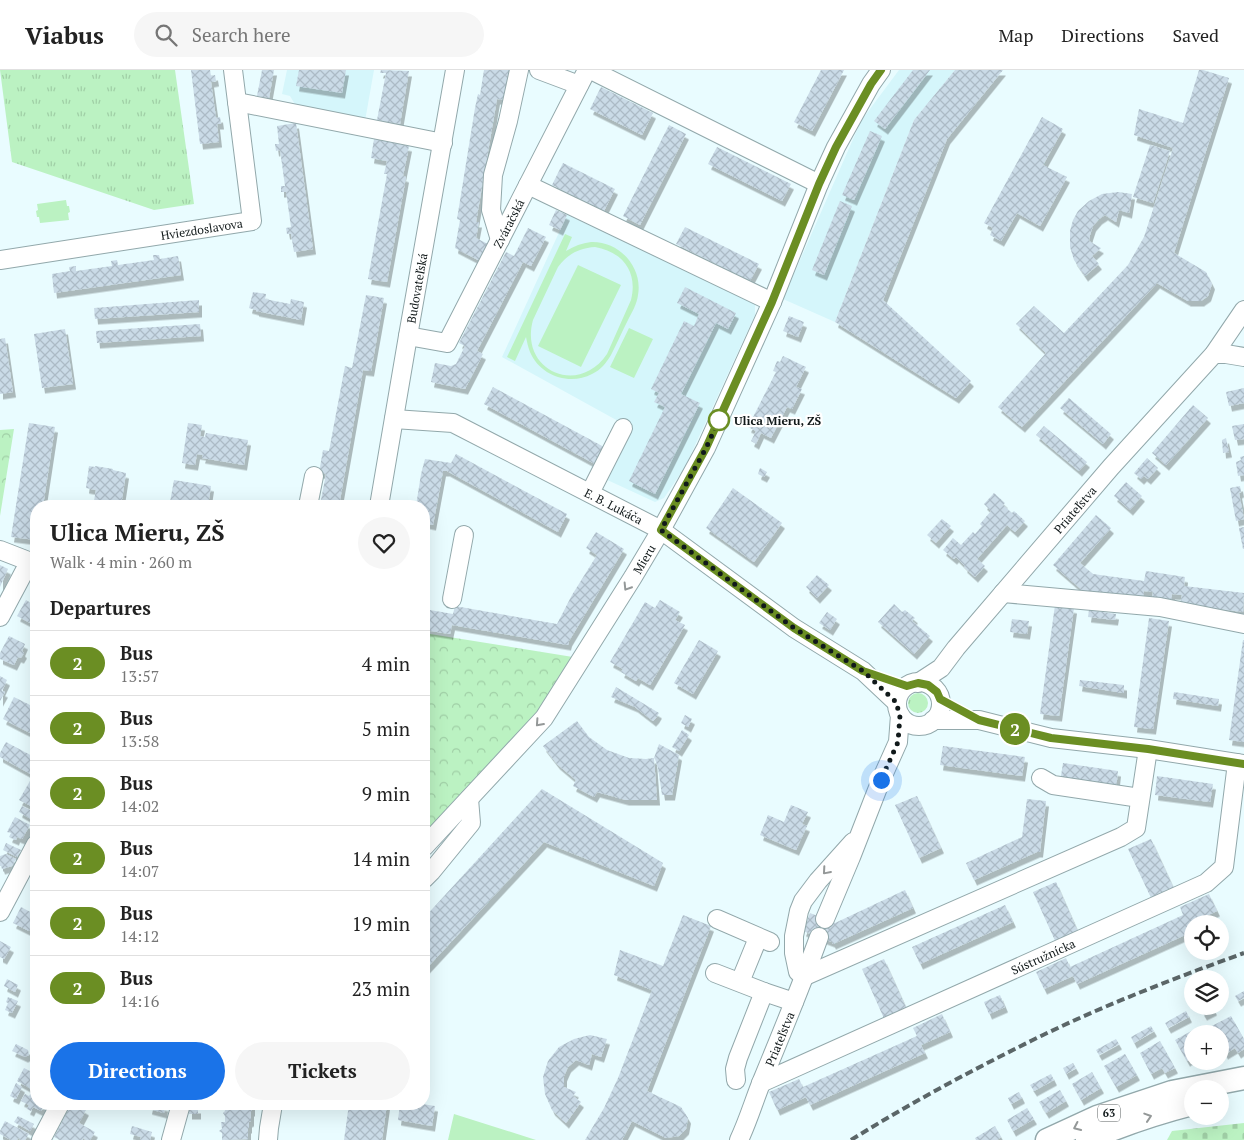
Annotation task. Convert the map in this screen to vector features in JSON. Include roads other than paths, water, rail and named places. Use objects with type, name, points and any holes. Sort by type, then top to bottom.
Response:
[{"type":"main road","name":"63","points":[[1048,1140],[1097,1117],[1172,1092],[1244,1078]]},
{"type":"main road","points":[[1229,1096],[1244,1092]]},
{"type":"main road","name":"63","points":[[1088,1140],[1111,1130],[1184,1106]]},
{"type":"street","name":"Hviezdoslavova","points":[[0,260],[252,221],[233,70]]},
{"type":"street","name":"Budovateľská","points":[[380,500],[455,70]]},
{"type":"street","points":[[500,240],[491,210],[493,175],[519,70]]},
{"type":"street","points":[[539,70],[583,78]]},
{"type":"street","points":[[591,70],[819,184]]},
{"type":"street","name":"Mieru","points":[[430,841],[544,718],[661,530],[706,448],[772,302],[819,184],[836,147],[871,84],[882,70]]},
{"type":"street","name":"Zváračská","points":[[408,336],[447,343],[583,78]]},
{"type":"street","points":[[237,102],[443,143]]},
{"type":"street","points":[[528,185],[772,302]]},
{"type":"street","name":"Priateľstva","points":[[912,684],[941,668],[1111,467],[1214,354],[1244,310]]},
{"type":"street","points":[[1214,354],[1244,357]]},
{"type":"street","name":"E. B. Lukáča","points":[[394,419],[453,423],[661,530],[794,628],[863,671],[898,709]]},
{"type":"street","points":[[590,493],[623,428]]},
{"type":"street","points":[[309,500],[314,476]]},
{"type":"street","points":[[452,599],[464,535]]},
{"type":"street","points":[[0,550],[30,561]]},
{"type":"street","points":[[0,616],[24,572],[30,567]]},
{"type":"street","points":[[1003,593],[1160,607],[1244,624]]},
{"type":"street","points":[[898,742],[937,716],[940,709],[941,668]]},
{"type":"street","name":"E. B. Lukáča","points":[[863,671],[912,684]]},
{"type":"street","points":[[825,919],[898,742],[900,694],[912,684],[925,684],[932,687],[939,697],[979,720],[1051,738],[1148,749],[1241,763]]},
{"type":"street","points":[[898,709],[908,723],[913,725],[979,720]]},
{"type":"street","points":[[859,836],[818,881],[803,902],[799,912],[794,936],[794,953],[798,972],[805,976],[1121,837],[1136,828],[1148,749]]},
{"type":"street","name":"Sústružnícka","points":[[761,1083],[1206,884],[1224,867],[1241,763]]},
{"type":"street","points":[[1041,778],[1053,785],[1140,798]]},
{"type":"street","points":[[430,873],[471,823],[469,799]]},
{"type":"street","points":[[0,912],[30,855]]},
{"type":"street","points":[[717,919],[764,940],[740,982]]},
{"type":"street","name":"Priateľstva","points":[[739,1140],[819,937]]},
{"type":"street","points":[[715,972],[794,1002]]},
{"type":"street","points":[[736,1080],[735,1069],[738,1058],[764,992]]},
{"type":"street","points":[[40,1140],[57,1110]]},
{"type":"street","points":[[172,1140],[180,1110]]},
{"type":"street","points":[[268,1136],[272,1110]]},
{"type":"railway","points":[[851,1140],[944,1086],[1041,1036],[1141,992],[1244,953]]},
{"type":"place","name":"Ulica Mieru, ZŠ","points":[[719,420]]}]
